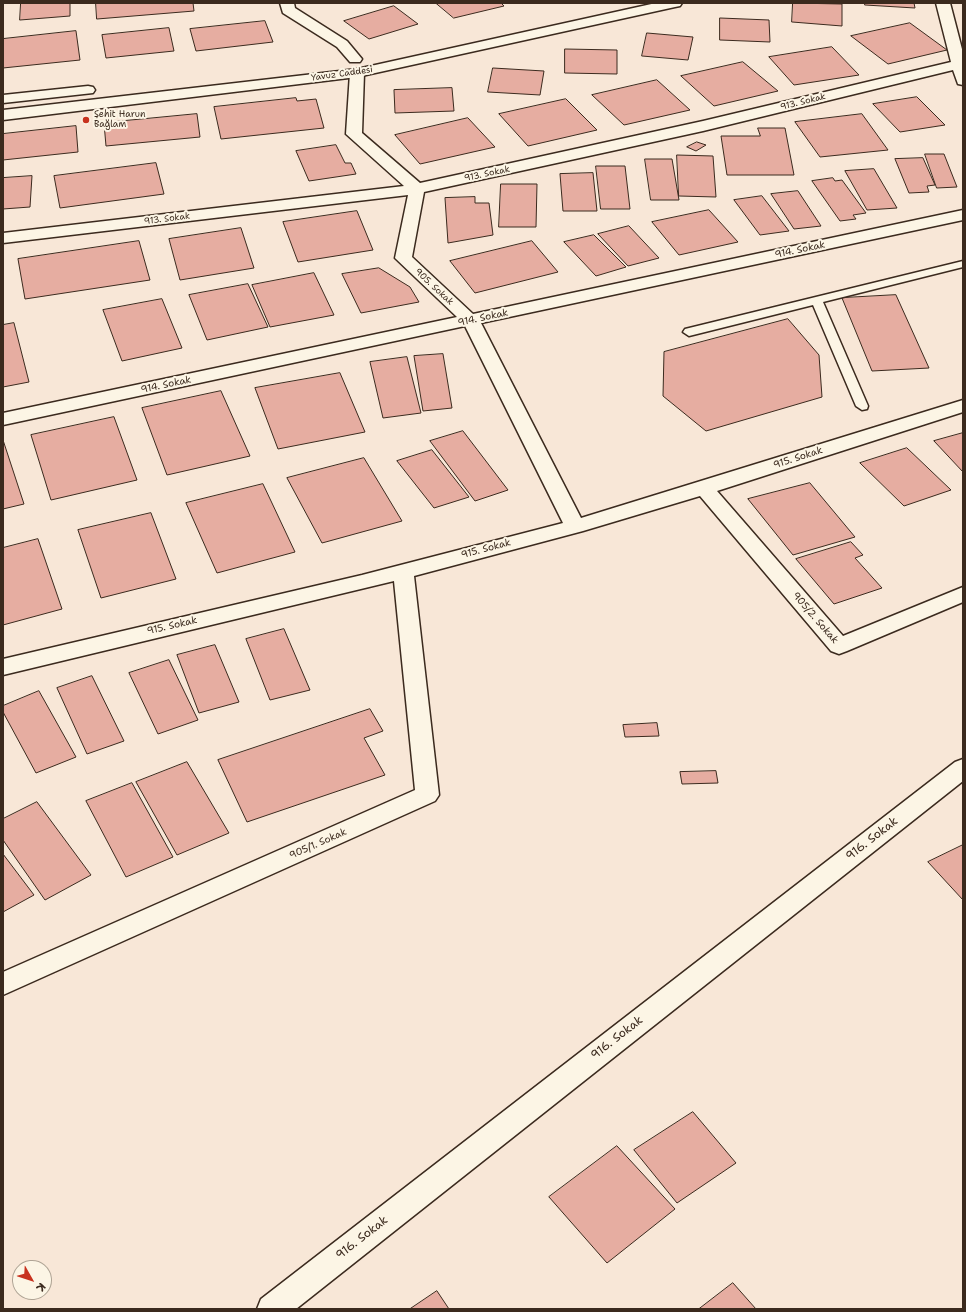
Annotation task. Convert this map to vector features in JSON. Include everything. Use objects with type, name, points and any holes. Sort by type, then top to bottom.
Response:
[{"type":"street","points":[[287,3],[288,10],[342,44],[356,66],[354,134],[417,189]]},
{"type":"street","name":"Yavuz Caddesi","points":[[137,85],[287,70],[356,66],[630,3]]},
{"type":"street","name":"Yavuz Caddesi","points":[[3,115],[356,66],[675,3]]},
{"type":"street","points":[[942,3],[961,64],[963,81]]},
{"type":"street","name":"913. Sokak","points":[[3,238],[417,189],[696,128],[961,64]]},
{"type":"street","points":[[3,98],[105,88]]},
{"type":"street","name":"905. Sokak","points":[[417,189],[403,258],[471,321],[575,526]]},
{"type":"street","name":"914. Sokak","points":[[3,419],[471,321],[963,215]]},
{"type":"street","name":"915. Sokak","points":[[3,667],[403,571],[575,526],[704,488],[963,406]]},
{"type":"street","name":"905/2. Sokak","points":[[704,488],[839,646],[963,594]]},
{"type":"street","name":"905/1. Sokak","points":[[4,981],[427,795],[403,571]]},
{"type":"street","name":"916. Sokak","points":[[272,1309],[963,768]]},
{"type":"lane","points":[[689,332],[963,264]]},
{"type":"lane","points":[[817,301],[862,406]]},
{"type":"building","points":[[21,3],[70,3],[70,16],[20,20]]},
{"type":"building","points":[[96,3],[193,3],[194,11],[97,19]]},
{"type":"building","points":[[436,3],[501,3],[504,6],[454,18]]},
{"type":"building","points":[[793,3],[842,4],[842,26],[792,22]]},
{"type":"building","points":[[865,3],[914,3],[915,8],[865,5]]},
{"type":"building","points":[[394,6],[418,24],[369,39],[344,21]]},
{"type":"building","points":[[720,18],[769,20],[770,42],[720,40]]},
{"type":"building","points":[[265,21],[273,42],[196,51],[190,29]]},
{"type":"building","points":[[910,23],[947,50],[888,64],[851,36]]},
{"type":"building","points":[[169,28],[174,51],[106,58],[102,35]]},
{"type":"building","points":[[76,31],[80,60],[3,68],[3,39]]},
{"type":"building","points":[[647,33],[693,37],[688,60],[642,56]]},
{"type":"building","points":[[832,47],[859,75],[794,85],[769,57]]},
{"type":"building","points":[[565,49],[617,50],[617,74],[565,73]]},
{"type":"building","points":[[743,62],[778,91],[714,106],[681,76]]},
{"type":"building","points":[[493,68],[544,71],[540,95],[488,92]]},
{"type":"building","points":[[657,80],[690,110],[624,125],[592,95]]},
{"type":"building","points":[[452,88],[454,111],[395,113],[394,90]]},
{"type":"building","points":[[917,97],[945,125],[900,132],[873,104]]},
{"type":"building","points":[[296,98],[297,101],[316,99],[324,128],[221,139],[214,107]]},
{"type":"building","points":[[566,99],[597,130],[528,146],[499,114]]},
{"type":"building","points":[[197,114],[200,137],[106,146],[104,123]]},
{"type":"building","points":[[862,114],[888,150],[820,157],[795,122]]},
{"type":"building","points":[[468,118],[495,147],[420,164],[395,135]]},
{"type":"building","points":[[76,126],[78,152],[3,160],[3,134]]},
{"type":"building","points":[[758,128],[785,128],[794,175],[727,175],[721,136],[760,136]]},
{"type":"building","points":[[697,142],[706,145],[696,151],[687,147]]},
{"type":"building","points":[[336,145],[345,163],[351,163],[356,174],[309,181],[296,151]]},
{"type":"building","points":[[925,154],[944,154],[957,187],[937,188]]},
{"type":"building","points":[[677,155],[713,156],[716,197],[679,196]]},
{"type":"building","points":[[923,158],[935,185],[927,186],[929,192],[909,193],[895,159]]},
{"type":"building","points":[[645,159],[672,159],[679,200],[651,200]]},
{"type":"building","points":[[156,163],[164,194],[60,208],[54,176]]},
{"type":"building","points":[[596,166],[625,166],[630,209],[601,209]]},
{"type":"building","points":[[874,169],[897,208],[867,210],[845,171]]},
{"type":"building","points":[[593,173],[597,211],[563,211],[560,174]]},
{"type":"building","points":[[32,176],[30,207],[3,209],[3,178]]},
{"type":"building","points":[[833,178],[835,181],[842,180],[866,213],[853,215],[856,219],[840,221],[812,181]]},
{"type":"building","points":[[501,184],[537,184],[536,227],[499,227]]},
{"type":"building","points":[[798,191],[821,226],[794,229],[771,194]]},
{"type":"building","points":[[762,196],[789,231],[760,235],[734,200]]},
{"type":"building","points":[[475,197],[475,203],[489,203],[493,235],[448,243],[445,198]]},
{"type":"building","points":[[709,210],[738,242],[679,255],[652,222]]},
{"type":"building","points":[[357,211],[373,250],[298,262],[283,222]]},
{"type":"building","points":[[629,226],[659,258],[628,266],[598,234]]},
{"type":"building","points":[[241,228],[254,268],[180,280],[169,239]]},
{"type":"building","points":[[594,235],[626,267],[596,276],[564,242]]},
{"type":"building","points":[[139,241],[150,280],[25,299],[18,259]]},
{"type":"building","points":[[532,241],[558,272],[475,293],[450,261]]},
{"type":"building","points":[[379,268],[410,287],[419,302],[361,313],[342,274]]},
{"type":"building","points":[[314,273],[334,315],[270,327],[252,285]]},
{"type":"building","points":[[248,284],[268,327],[207,340],[189,295]]},
{"type":"building","points":[[896,295],[929,368],[872,371],[842,298]]},
{"type":"building","points":[[162,299],[182,348],[122,361],[103,310]]},
{"type":"building","points":[[788,319],[819,355],[822,397],[706,431],[663,396],[664,352]]},
{"type":"building","points":[[14,323],[29,382],[3,387],[3,325]]},
{"type":"building","points":[[443,354],[452,408],[423,411],[414,356]]},
{"type":"building","points":[[407,357],[421,413],[383,418],[370,362]]},
{"type":"building","points":[[340,373],[365,432],[278,449],[255,388]]},
{"type":"building","points":[[221,391],[250,456],[167,475],[142,408]]},
{"type":"building","points":[[114,417],[137,480],[51,500],[31,435]]},
{"type":"building","points":[[463,431],[508,490],[475,501],[430,441]]},
{"type":"building","points":[[963,433],[963,472],[934,441]]},
{"type":"building","points":[[3,440],[24,504],[3,509]]},
{"type":"building","points":[[907,448],[951,490],[904,506],[860,463]]},
{"type":"building","points":[[432,450],[469,497],[434,508],[397,461]]},
{"type":"building","points":[[364,458],[402,521],[322,543],[287,478]]},
{"type":"building","points":[[810,483],[855,537],[793,555],[748,499]]},
{"type":"building","points":[[263,484],[295,552],[217,573],[186,503]]},
{"type":"building","points":[[151,513],[176,579],[101,598],[78,530]]},
{"type":"building","points":[[38,539],[62,609],[3,625],[3,548]]},
{"type":"building","points":[[851,542],[863,555],[855,558],[882,588],[834,604],[796,559]]},
{"type":"building","points":[[284,629],[310,690],[270,700],[246,639]]},
{"type":"building","points":[[215,645],[239,702],[199,713],[177,655]]},
{"type":"building","points":[[169,660],[198,720],[158,734],[129,673]]},
{"type":"building","points":[[92,676],[124,741],[87,754],[57,688]]},
{"type":"building","points":[[39,691],[76,757],[36,773],[3,712],[3,706]]},
{"type":"building","points":[[370,709],[383,731],[364,738],[385,775],[247,822],[218,760]]},
{"type":"building","points":[[657,723],[659,736],[625,737],[623,725]]},
{"type":"building","points":[[187,762],[229,833],[177,855],[136,782]]},
{"type":"building","points":[[716,771],[718,783],[682,784],[680,772]]},
{"type":"building","points":[[132,783],[173,857],[126,877],[86,801]]},
{"type":"building","points":[[37,802],[91,875],[45,900],[3,840],[3,819]]},
{"type":"building","points":[[963,845],[963,900],[928,862]]},
{"type":"building","points":[[3,854],[34,895],[3,912]]},
{"type":"building","points":[[693,1112],[736,1163],[677,1203],[634,1150]]},
{"type":"building","points":[[617,1146],[675,1209],[607,1263],[549,1197]]},
{"type":"building","points":[[733,1283],[756,1309],[699,1309]]},
{"type":"building","points":[[437,1291],[449,1309],[410,1309]]},
{"type":"place","name":"Şehit Harun Bağlam","points":[[86,120]]}]
